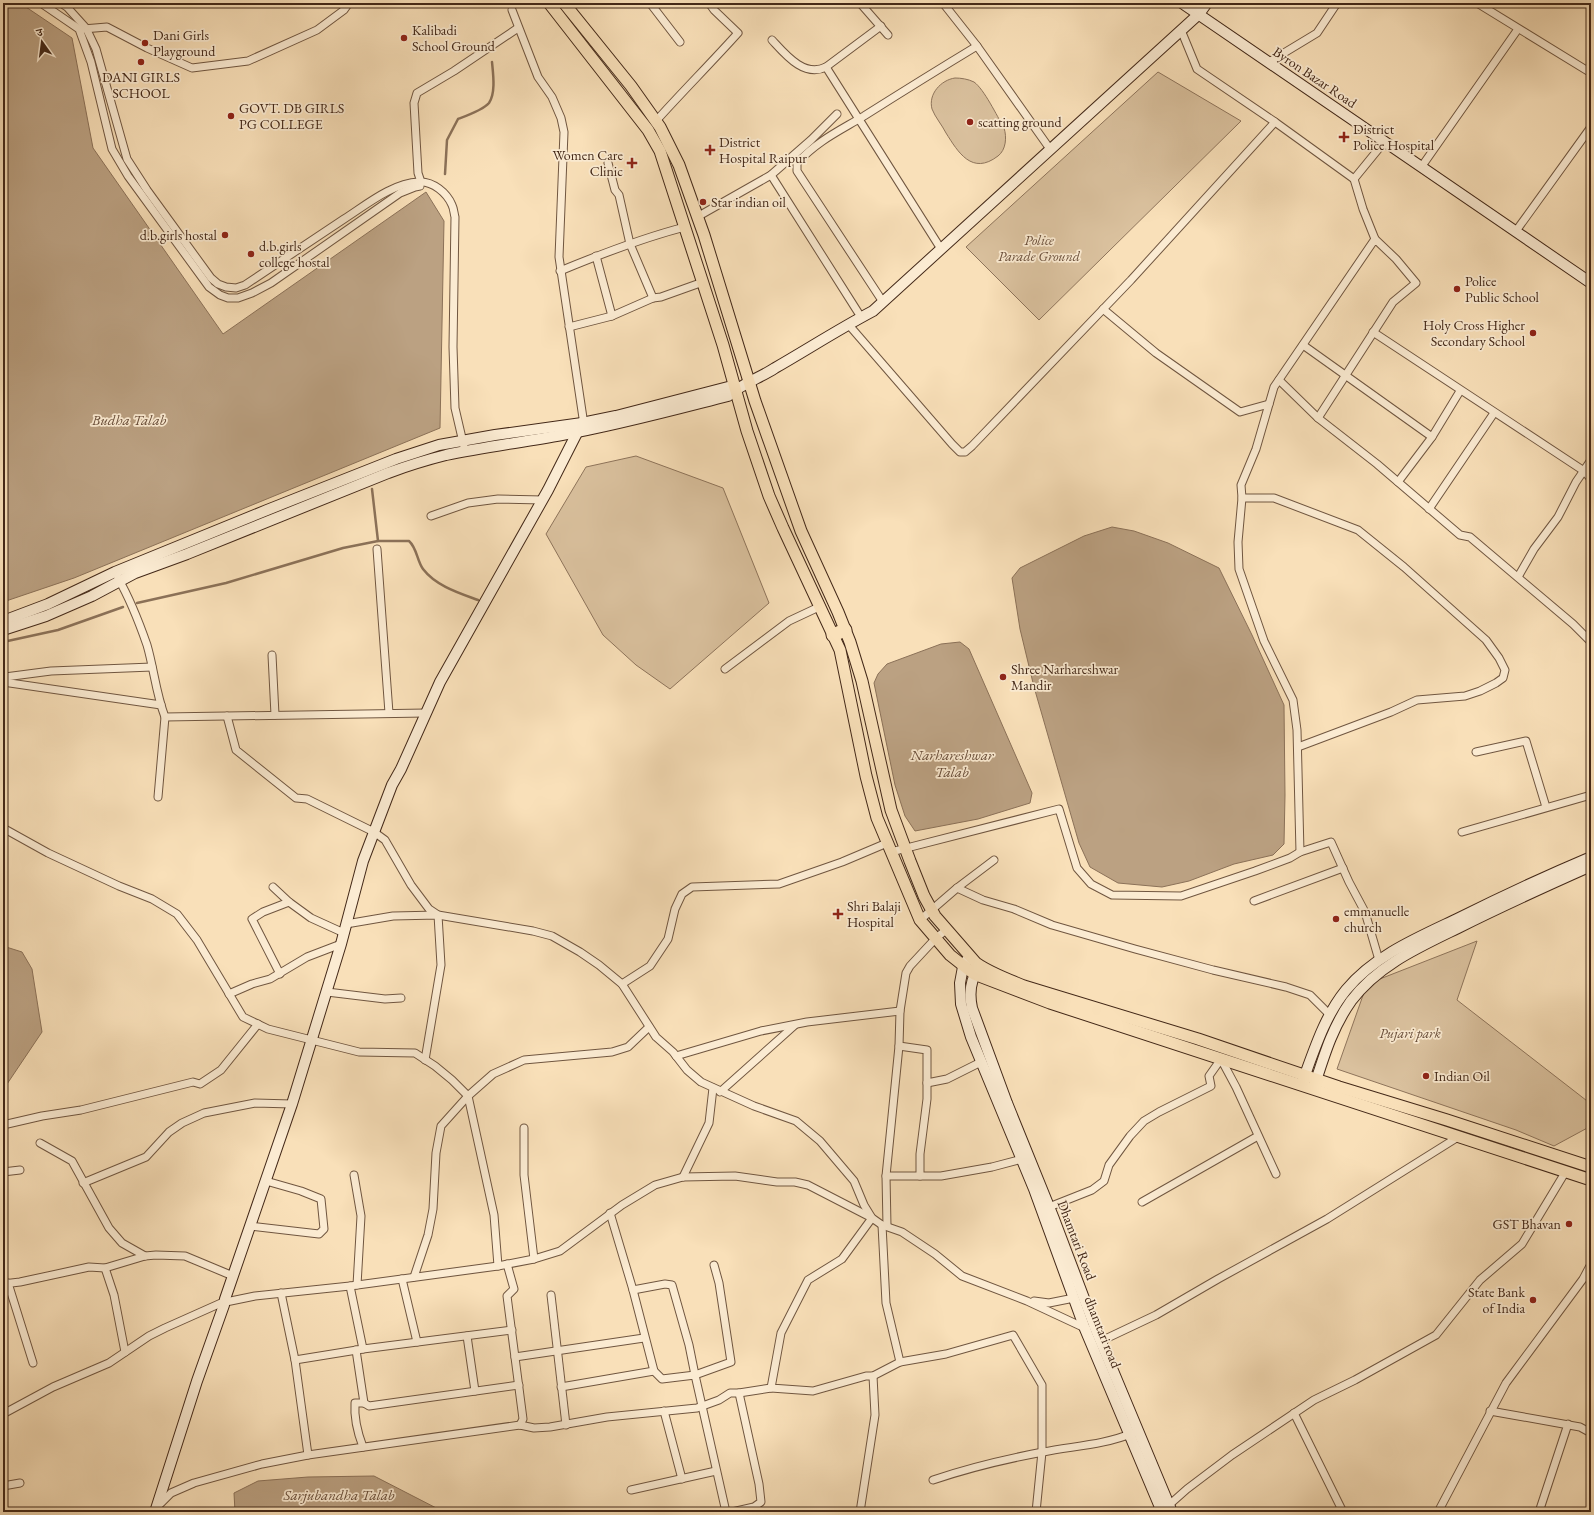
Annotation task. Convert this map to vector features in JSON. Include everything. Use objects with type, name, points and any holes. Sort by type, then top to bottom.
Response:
[{"type":"main road","points":[[549,3],[648,130],[660,151],[703,282],[736,389],[747,431],[769,496],[821,606],[839,632],[850,642],[862,681],[891,810],[924,896],[946,930],[970,956],[977,970],[1050,1003],[1221,1059],[1303,1080]]},
{"type":"main road","points":[[564,3],[631,86],[656,121],[679,165],[750,383],[801,531],[839,632],[840,650],[866,776],[878,818],[889,848],[920,920],[950,955],[963,966],[997,975],[1024,986],[1198,1039],[1303,1080],[1458,1137],[1591,1180]]},
{"type":"main road","points":[[1315,1084],[1447,1120],[1591,1167]]},
{"type":"street","points":[[41,3],[83,29],[107,27],[147,48],[192,68],[248,61],[317,30],[344,10],[349,3]]},
{"type":"street","points":[[61,3],[67,7],[96,49],[127,159],[147,190],[194,255],[211,278],[218,284],[236,288],[245,285],[392,190],[410,183],[421,182],[434,186],[445,194],[452,206],[455,217],[453,347],[455,408],[464,446]]},
{"type":"street","points":[[650,3],[680,42]]},
{"type":"street","points":[[656,121],[738,33],[714,10],[709,3]]},
{"type":"street","points":[[860,3],[888,35]]},
{"type":"street","points":[[943,3],[976,46],[1050,150]]},
{"type":"street","name":"Byron Bazar Road","points":[[1182,3],[1591,283]]},
{"type":"street","points":[[3,620],[118,576],[275,507],[396,459],[439,445],[464,446],[578,432],[616,425],[728,396],[736,389],[750,383],[848,324],[873,311],[1199,14],[1207,3]]},
{"type":"street","points":[[1269,62],[1317,33],[1337,3]]},
{"type":"street","points":[[1477,3],[1591,73]]},
{"type":"street","points":[[156,1510],[196,1381],[225,1303],[292,1104],[341,944],[363,861],[392,785],[401,770],[440,682],[543,500],[582,423],[583,418],[560,271],[559,234],[564,132],[561,118],[552,97],[538,77],[512,10]]},
{"type":"street","points":[[772,40],[788,58],[797,64],[807,68],[820,70],[881,26]]},
{"type":"street","points":[[421,182],[417,167],[414,102],[417,93],[454,71],[518,28]]},
{"type":"street","points":[[83,29],[112,149],[128,176],[187,258],[209,287],[220,295],[228,298],[238,298],[272,283],[400,193],[415,187],[434,186]]},
{"type":"street","points":[[1422,166],[1518,29]]},
{"type":"street","points":[[1181,30],[1197,69],[1354,179],[1363,209],[1375,239],[1396,259],[1416,282],[1393,302],[1318,418]]},
{"type":"street","points":[[883,302],[797,171],[797,164],[804,155],[828,136],[859,119],[976,46]]},
{"type":"street","points":[[826,67],[941,249]]},
{"type":"street","points":[[697,217],[770,175],[811,140],[836,114]]},
{"type":"street","points":[[848,324],[952,444],[960,452],[965,452],[1103,309],[1274,122]]},
{"type":"street","points":[[1516,231],[1591,127]]},
{"type":"street","points":[[1354,179],[1385,141]]},
{"type":"street","points":[[608,163],[615,190],[619,195],[630,244],[653,298]]},
{"type":"street","points":[[770,175],[861,317]]},
{"type":"street","points":[[560,271],[596,256],[658,234],[685,227]]},
{"type":"street","points":[[1300,852],[1298,747],[1293,700],[1264,641],[1239,569],[1238,542],[1242,498],[1241,485],[1256,449],[1274,387],[1375,239]]},
{"type":"street","points":[[596,256],[612,316]]},
{"type":"street","points":[[568,327],[612,316],[653,298],[661,297],[703,282]]},
{"type":"street","points":[[1103,309],[1156,353],[1240,412],[1270,404]]},
{"type":"street","points":[[1373,332],[1460,391],[1584,471],[1591,479]]},
{"type":"street","points":[[1304,345],[1432,437]]},
{"type":"street","points":[[1279,380],[1318,418],[1398,482],[1460,535],[1470,536],[1573,624],[1591,642]]},
{"type":"street","points":[[464,446],[495,435],[582,423],[624,414],[728,387],[736,389]]},
{"type":"street","points":[[1398,482],[1432,437],[1460,391]]},
{"type":"street","points":[[1429,509],[1494,413]]},
{"type":"street","points":[[1518,577],[1534,549],[1558,517],[1576,482],[1591,460]]},
{"type":"street","points":[[431,516],[468,503],[498,498],[543,500]]},
{"type":"street","points":[[1242,498],[1274,498],[1358,530],[1404,567],[1486,640],[1499,658],[1504,670],[1502,678],[1496,683],[1480,691],[1465,696],[1417,700],[1391,712],[1298,747]]},
{"type":"street","points":[[377,548],[389,714]]},
{"type":"street","points":[[3,630],[46,616],[92,596],[118,576]]},
{"type":"street","points":[[118,576],[132,605],[147,646],[165,716],[158,797]]},
{"type":"street","points":[[725,669],[789,621],[821,606]]},
{"type":"street","points":[[272,655],[275,715]]},
{"type":"street","points":[[152,667],[52,671],[5,677],[3,683],[161,705]]},
{"type":"street","points":[[165,716],[426,713]]},
{"type":"street","points":[[227,716],[236,750],[296,798],[307,799],[374,832],[385,840],[411,885],[429,909],[438,915]]},
{"type":"street","points":[[1476,752],[1526,741],[1546,807]]},
{"type":"street","points":[[1462,832],[1591,795]]},
{"type":"street","points":[[622,984],[650,966],[668,939],[675,908],[682,894],[692,887],[779,884],[842,862],[889,848],[905,848],[1059,809],[1077,868],[1091,884],[1112,895],[1181,896],[1255,871],[1290,858],[1300,852],[1331,842],[1365,912],[1379,960]]},
{"type":"street","points":[[3,828],[48,853],[119,886],[152,899],[177,914],[197,940],[242,1017],[268,1028],[359,1052],[415,1053],[447,1076],[468,1096],[494,1215],[498,1266]]},
{"type":"street","points":[[1303,1080],[1324,1025],[1330,1014],[1352,983],[1379,960],[1407,943],[1528,884],[1591,857]]},
{"type":"street","points":[[920,920],[994,860]]},
{"type":"street","points":[[1315,1084],[1333,1030],[1351,1001],[1383,970],[1405,954],[1430,941],[1529,893],[1591,866]]},
{"type":"street","points":[[1254,901],[1343,868]]},
{"type":"street","points":[[273,886],[290,902],[311,918],[345,928],[393,916],[438,915],[503,925],[552,936],[600,965],[622,984],[656,1037],[701,1082],[720,1092],[754,1106],[796,1121],[820,1141],[854,1181],[864,1205],[872,1218]]},
{"type":"street","points":[[958,888],[983,900],[1014,909],[1052,925],[1213,970],[1286,987],[1310,995],[1330,1014]]},
{"type":"street","points":[[280,974],[252,919],[263,912],[290,902]]},
{"type":"street","points":[[425,1060],[441,965],[438,915]]},
{"type":"street","points":[[900,1362],[886,1303],[884,1225],[886,1176],[900,1011],[906,973],[910,966],[936,938],[946,930]]},
{"type":"street","points":[[229,994],[252,984],[270,979],[307,957],[341,944]]},
{"type":"street","points":[[963,966],[970,956]]},
{"type":"street","name":"dhamtari road","points":[[963,966],[960,983],[961,1004],[971,1037],[1022,1159],[1086,1329],[1134,1432],[1168,1510]]},
{"type":"street","name":"Dhamtari Road","points":[[977,970],[970,992],[972,1008],[1007,1103],[1049,1206],[1101,1341],[1134,1432]]},
{"type":"street","points":[[326,992],[386,999],[401,998]]},
{"type":"street","points":[[676,1056],[761,1031],[900,1011]]},
{"type":"street","points":[[3,1125],[42,1116],[81,1110],[193,1082],[200,1084],[221,1070],[258,1024]]},
{"type":"street","points":[[720,1092],[795,1025]]},
{"type":"street","points":[[414,1277],[428,1235],[433,1209],[436,1153],[441,1126],[468,1096],[493,1074],[524,1060],[612,1052],[628,1047],[649,1027]]},
{"type":"street","points":[[898,1046],[927,1050],[927,1099],[920,1154],[920,1176]]},
{"type":"street","points":[[1049,1206],[1092,1190],[1104,1181],[1108,1165],[1130,1136],[1144,1121],[1158,1112],[1211,1086],[1209,1076],[1221,1059],[1276,1174]]},
{"type":"street","points":[[927,1083],[947,1079],[981,1062]]},
{"type":"street","points":[[683,1177],[709,1123],[713,1088]]},
{"type":"street","points":[[84,1183],[146,1157],[169,1132],[182,1123],[204,1113],[255,1104],[292,1104]]},
{"type":"street","points":[[524,1128],[524,1174],[534,1259]]},
{"type":"street","points":[[1142,1202],[1258,1136]]},
{"type":"street","points":[[1101,1341],[1156,1315],[1327,1219],[1458,1137]]},
{"type":"street","points":[[40,1144],[72,1161],[109,1228],[122,1243],[145,1256]]},
{"type":"street","points":[[886,1176],[941,1176],[992,1167],[1022,1159]]},
{"type":"street","points":[[3,1172],[20,1170]]},
{"type":"street","points":[[1168,1510],[1187,1489],[1232,1455],[1294,1413],[1314,1400],[1355,1380],[1436,1335],[1480,1280],[1522,1244],[1566,1171]]},
{"type":"street","points":[[354,1175],[361,1216],[353,1285],[364,1402]]},
{"type":"street","points":[[3,1414],[53,1387],[109,1363],[149,1336],[165,1328],[194,1314],[225,1303],[255,1296],[402,1279],[498,1266],[534,1259],[560,1251],[610,1213],[655,1185],[683,1177],[735,1176],[777,1182],[795,1182],[814,1188],[884,1225],[902,1232],[935,1254],[962,1276],[1027,1301],[1086,1329],[1096,1330]]},
{"type":"street","points":[[250,1226],[319,1234],[324,1229],[321,1199],[301,1190],[266,1181]]},
{"type":"street","points":[[610,1213],[633,1290],[644,1338],[654,1372],[662,1378],[695,1375],[731,1362],[719,1284],[714,1265]]},
{"type":"street","points":[[772,1388],[782,1333],[808,1280],[842,1259],[872,1218]]},
{"type":"street","points":[[32,1363],[5,1283],[20,1282],[89,1267],[105,1268],[145,1256],[177,1254],[233,1276]]},
{"type":"street","points":[[507,1264],[514,1289],[507,1296],[523,1419],[520,1425]]},
{"type":"street","points":[[1438,1512],[1506,1383],[1583,1279],[1591,1264]]},
{"type":"street","points":[[105,1268],[114,1295],[126,1352]]},
{"type":"street","points":[[402,1279],[417,1342]]},
{"type":"street","points":[[633,1290],[665,1284],[672,1285],[689,1345],[726,1512]]},
{"type":"street","points":[[281,1293],[295,1360],[308,1455]]},
{"type":"street","points":[[551,1295],[566,1425]]},
{"type":"street","points":[[1027,1301],[1049,1303],[1074,1298]]},
{"type":"street","points":[[295,1360],[512,1330]]},
{"type":"street","points":[[156,1510],[171,1494],[194,1484],[262,1464],[308,1455],[520,1425],[534,1428],[566,1425],[607,1417],[703,1407],[730,1393],[739,1394],[772,1388],[813,1391],[866,1376],[873,1376],[900,1362],[946,1354],[1013,1335],[1042,1384],[1042,1452],[1036,1512]]},
{"type":"street","points":[[467,1336],[475,1392]]},
{"type":"street","points":[[515,1357],[644,1338]]},
{"type":"street","points":[[561,1387],[654,1372]]},
{"type":"street","points":[[860,1512],[876,1415],[873,1376]]},
{"type":"street","points":[[363,1447],[358,1432],[355,1403],[364,1402],[369,1406],[519,1385]]},
{"type":"street","points":[[732,1512],[754,1507],[761,1502],[759,1484],[739,1394]]},
{"type":"street","points":[[664,1411],[682,1479]]},
{"type":"street","points":[[1490,1411],[1568,1424],[1580,1427],[1591,1433]]},
{"type":"street","points":[[1294,1413],[1343,1512]]},
{"type":"street","points":[[1539,1512],[1568,1424]]},
{"type":"street","points":[[933,1480],[954,1473],[1042,1452],[1096,1443],[1134,1432]]},
{"type":"street","points":[[631,1490],[716,1471]]},
{"type":"street","points":[[3,1486],[20,1484]]},
{"type":"green space","name":"Police Parade Ground","points":[[1158,72],[1241,121],[1039,320],[966,247]]},
{"type":"green space","name":"scatting ground","points":[[955,78],[969,80],[978,85],[1004,128],[1006,139],[1003,150],[998,156],[989,162],[981,164],[973,163],[961,154],[932,109],[931,103],[934,93],[945,82]]},
{"type":"green space","points":[[636,456],[723,488],[769,603],[670,689],[636,665],[603,635],[546,534],[586,467]]},
{"type":"green space","name":"Pujari park","points":[[1477,941],[1457,1000],[1591,1104],[1591,1126],[1554,1146],[1516,1130],[1337,1069],[1367,984]]},
{"type":"water","name":"Budha Talab","points":[[3,3],[20,3],[72,38],[93,148],[223,334],[426,192],[444,221],[440,428],[74,578],[3,602]]},
{"type":"water","points":[[1112,527],[1134,531],[1168,543],[1219,568],[1252,635],[1284,705],[1284,844],[1273,855],[1234,864],[1189,881],[1162,887],[1118,883],[1090,867],[1079,843],[1034,687],[1020,629],[1012,578],[1020,568],[1084,536]]},
{"type":"water","name":"Narhareshwar Talab","points":[[960,642],[969,649],[1032,793],[1030,803],[978,819],[915,831],[905,816],[895,785],[874,683],[878,674],[887,664],[941,644]]},
{"type":"water","points":[[3,946],[22,952],[32,969],[42,1032],[3,1090]]},
{"type":"water","name":"Sarjubandha Talab","points":[[374,1476],[444,1512],[235,1512],[234,1493],[258,1481],[308,1477]]},
{"type":"waterway","points":[[445,174],[447,140],[458,119],[483,108],[491,99],[494,83],[492,62]]},
{"type":"waterway","points":[[372,489],[378,541]]},
{"type":"waterway","points":[[137,603],[226,583],[343,548],[378,541],[409,541],[414,547],[421,566],[428,575],[448,588],[478,600]]},
{"type":"waterway","points":[[3,642],[58,630],[123,607]]},
{"type":"place","name":"Kalibadi School Ground","points":[[404,38]]},
{"type":"place","name":"Dani Girls Playground","points":[[145,43]]},
{"type":"place","name":"DANI GIRLS SCHOOL","points":[[141,62]]},
{"type":"place","name":"GOVT. DB GIRLS PG COLLEGE","points":[[231,116]]},
{"type":"place","name":"scatting ground","points":[[970,122]]},
{"type":"place","name":"District Police Hospital","points":[[1344,137]]},
{"type":"place","name":"District Hospital Raipur","points":[[710,150]]},
{"type":"place","name":"Women Care Clinic","points":[[632,163]]},
{"type":"place","name":"Star indian oil","points":[[703,202]]},
{"type":"place","name":"d.b.girls hostal","points":[[225,235]]},
{"type":"place","name":"d.b.girls college hostal","points":[[251,254]]},
{"type":"place","name":"Police Public School","points":[[1457,289]]},
{"type":"place","name":"Holy Cross Higher Secondary School","points":[[1533,333]]},
{"type":"place","name":"Shree Narhareshwar Mandir","points":[[1003,677]]},
{"type":"place","name":"Shri Balaji Hospital","points":[[838,914]]},
{"type":"place","name":"emmanuelle church","points":[[1336,919]]},
{"type":"place","name":"Indian Oil","points":[[1426,1076]]},
{"type":"place","name":"GST Bhavan","points":[[1569,1224]]},
{"type":"place","name":"State Bank of India","points":[[1533,1300]]}]
